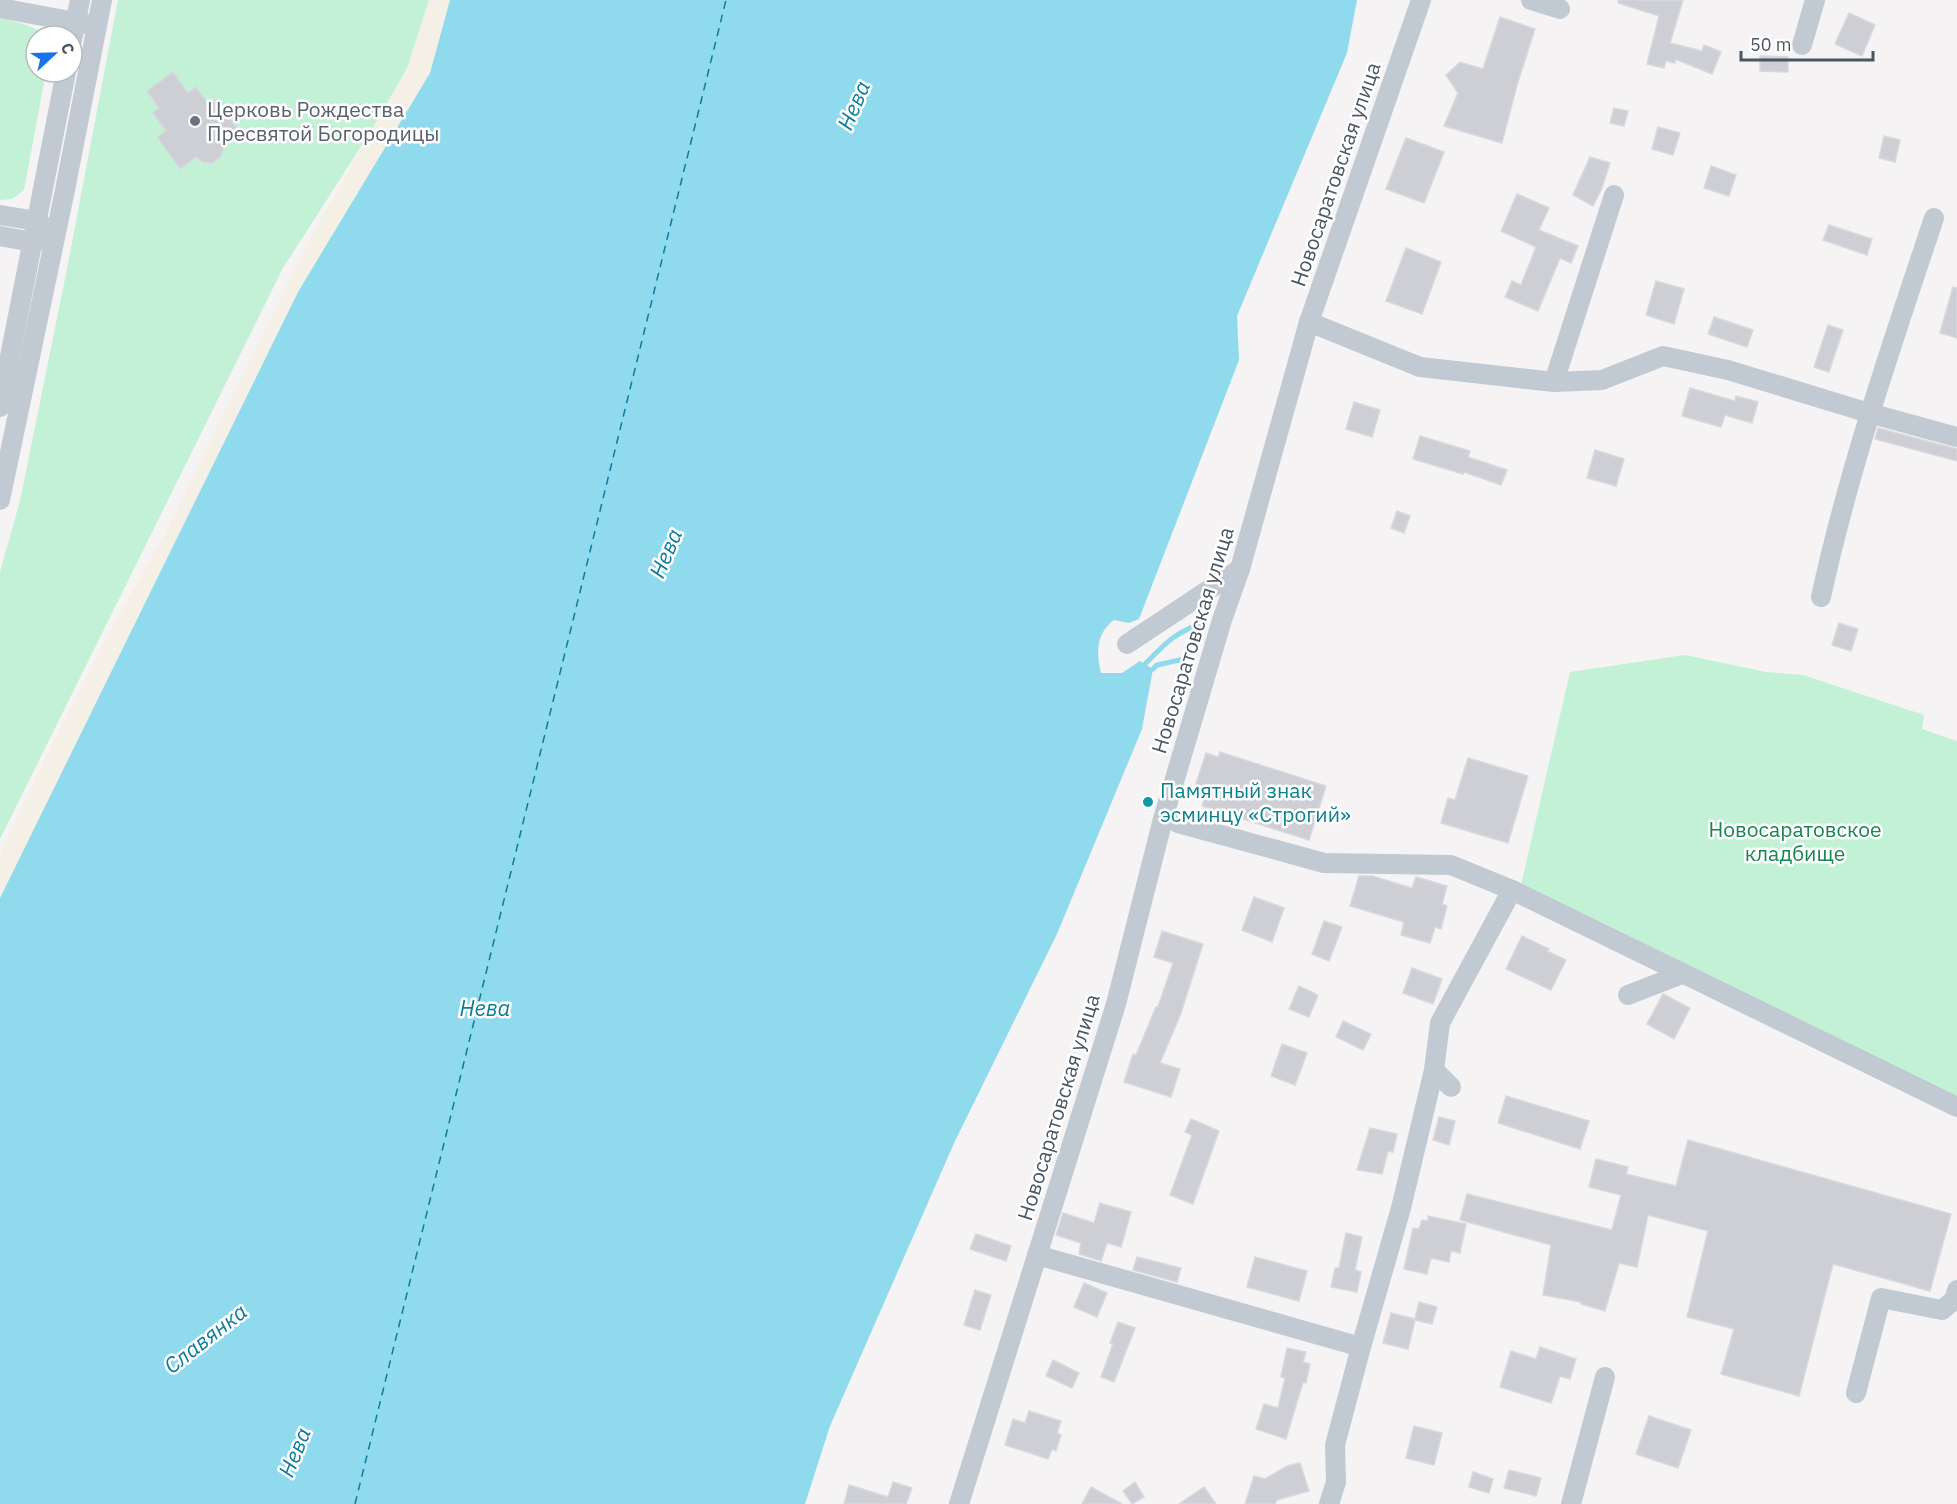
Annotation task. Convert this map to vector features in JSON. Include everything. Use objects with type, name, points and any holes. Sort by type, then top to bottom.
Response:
[{"type":"street","points":[[75,24],[80,0]]},
{"type":"street","points":[[0,500],[102,0]]},
{"type":"street","name":"Новосаратовская улица","points":[[959,1504],[1116,1004],[1162,819],[1222,620],[1240,570],[1309,322],[1421,0]]},
{"type":"street","points":[[1531,0],[1560,9]]},
{"type":"street","points":[[1802,45],[1815,0]]},
{"type":"street","points":[[0,8],[51,24]]},
{"type":"street","points":[[84,29],[97,26]]},
{"type":"street","points":[[0,407],[64,84]]},
{"type":"street","points":[[1554,382],[1614,195]]},
{"type":"street","points":[[0,215],[37,221],[55,235]]},
{"type":"street","points":[[1821,597],[1834,536],[1869,413],[1934,219]]},
{"type":"street","points":[[0,236],[33,242],[55,235]]},
{"type":"street","points":[[1309,322],[1420,367],[1554,382],[1602,380],[1663,356],[1728,370],[1957,437]]},
{"type":"street","points":[[1127,645],[1240,570]]},
{"type":"street","points":[[1178,823],[1324,863],[1450,865],[1512,890],[1957,1107]]},
{"type":"street","points":[[1329,1504],[1336,1482],[1335,1445],[1401,1208],[1434,1070],[1440,1023],[1512,890]]},
{"type":"street","points":[[1628,994],[1682,974]]},
{"type":"street","points":[[1434,1070],[1451,1087]]},
{"type":"street","points":[[1037,1255],[1361,1347]]},
{"type":"street","points":[[1856,1393],[1881,1298],[1942,1310],[1954,1300],[1957,1290]]},
{"type":"street","points":[[1571,1504],[1605,1377]]},
{"type":"green space","points":[[118,0],[429,0],[410,70],[283,268],[0,839],[0,572],[20,501]]},
{"type":"green space","points":[[0,18],[24,25],[24,84],[44,84],[24,190],[12,199],[0,200]]},
{"type":"green space","name":"Новосаратовское кладбище","points":[[1685,655],[1766,672],[1803,675],[1924,715],[1922,729],[1957,741],[1957,1097],[1521,885],[1570,672]]},
{"type":"sand","points":[[429,0],[450,0],[430,73],[298,292],[0,898],[0,855],[37,774],[109,633],[163,537],[307,244],[407,68]]},
{"type":"water","name":"Нева","points":[[450,0],[1357,0],[1347,53],[1237,316],[1239,360],[1139,619],[1129,623],[1114,620],[1101,637],[1098,658],[1101,673],[1122,673],[1140,661],[1153,669],[1142,729],[1057,934],[955,1141],[830,1426],[805,1504],[0,1504],[0,898],[298,292],[430,73]]},
{"type":"building","points":[[1618,0],[1683,0],[1670,43],[1702,51],[1704,45],[1721,52],[1712,74],[1675,59],[1675,63],[1666,61],[1664,68],[1647,64],[1659,16],[1618,3]]},
{"type":"building","points":[[1849,13],[1875,25],[1862,56],[1835,44]]},
{"type":"building","points":[[1500,17],[1535,29],[1502,143],[1444,126],[1458,93],[1446,75],[1460,62],[1483,69]]},
{"type":"building","points":[[1760,56],[1788,57],[1788,72],[1760,71]]},
{"type":"building","name":"Церковь Рождества Пресвятой Богородицы","points":[[173,72],[188,93],[196,87],[209,105],[216,99],[237,128],[222,139],[224,147],[221,156],[213,163],[203,162],[196,157],[180,169],[157,137],[166,131],[153,113],[159,108],[147,91]]},
{"type":"building","points":[[1614,108],[1628,111],[1624,126],[1610,123]]},
{"type":"building","points":[[1658,127],[1680,133],[1673,155],[1652,149]]},
{"type":"building","points":[[1884,136],[1900,140],[1895,162],[1879,158]]},
{"type":"building","points":[[1406,138],[1444,152],[1424,203],[1386,189]]},
{"type":"building","points":[[1590,157],[1610,163],[1593,206],[1573,195]]},
{"type":"building","points":[[1711,166],[1736,175],[1729,196],[1704,188]]},
{"type":"building","points":[[1517,194],[1549,208],[1539,230],[1578,246],[1571,263],[1560,258],[1538,311],[1505,297],[1512,281],[1521,285],[1536,247],[1501,231]]},
{"type":"building","points":[[1829,225],[1872,239],[1867,255],[1823,240]]},
{"type":"building","points":[[1406,248],[1441,262],[1422,314],[1386,301]]},
{"type":"building","points":[[1656,281],[1684,289],[1674,324],[1646,315]]},
{"type":"building","points":[[1953,287],[1957,288],[1957,338],[1940,333]]},
{"type":"building","points":[[1714,317],[1753,330],[1747,347],[1708,334]]},
{"type":"building","points":[[1828,325],[1843,330],[1829,372],[1814,367]]},
{"type":"building","points":[[1690,388],[1735,401],[1736,396],[1758,402],[1752,423],[1725,415],[1721,427],[1682,416]]},
{"type":"building","points":[[1354,402],[1380,410],[1372,437],[1346,429]]},
{"type":"building","points":[[1878,428],[1957,449],[1957,461],[1875,439]]},
{"type":"building","points":[[1420,436],[1470,451],[1468,457],[1507,470],[1501,485],[1464,472],[1463,474],[1413,459]]},
{"type":"building","points":[[1595,450],[1624,459],[1616,486],[1587,478]]},
{"type":"building","points":[[1397,511],[1410,516],[1404,533],[1391,528]]},
{"type":"building","points":[[1839,623],[1858,629],[1851,651],[1832,645]]},
{"type":"building","points":[[1220,752],[1326,786],[1309,840],[1202,806],[1205,797],[1193,793],[1206,753],[1218,757]]},
{"type":"building","points":[[1468,758],[1528,776],[1508,843],[1441,823],[1448,798],[1455,800]]},
{"type":"building","points":[[1359,876],[1372,876],[1412,888],[1416,877],[1447,886],[1442,904],[1447,906],[1441,929],[1435,927],[1430,943],[1401,935],[1404,922],[1350,906]]},
{"type":"building","points":[[1254,897],[1284,908],[1272,942],[1242,930]]},
{"type":"building","points":[[1324,921],[1342,927],[1329,961],[1312,954]]},
{"type":"building","points":[[1162,931],[1203,944],[1181,1013],[1160,1063],[1180,1069],[1171,1097],[1124,1082],[1133,1054],[1136,1055],[1156,1007],[1158,1007],[1173,963],[1154,957]]},
{"type":"building","points":[[1522,936],[1566,960],[1551,990],[1506,969]]},
{"type":"building","points":[[1412,968],[1442,979],[1433,1004],[1403,993]]},
{"type":"building","points":[[1299,986],[1318,995],[1309,1017],[1289,1009]]},
{"type":"building","points":[[1663,994],[1690,1008],[1674,1039],[1647,1024]]},
{"type":"building","points":[[1343,1021],[1371,1034],[1363,1050],[1336,1037]]},
{"type":"building","points":[[1282,1044],[1307,1053],[1295,1085],[1271,1076]]},
{"type":"building","points":[[1506,1096],[1589,1121],[1580,1149],[1498,1123]]},
{"type":"building","points":[[1439,1117],[1455,1121],[1449,1145],[1433,1140]]},
{"type":"building","points":[[1191,1119],[1219,1131],[1193,1204],[1170,1195],[1192,1135],[1185,1132]]},
{"type":"building","points":[[1370,1128],[1397,1134],[1393,1152],[1388,1151],[1382,1174],[1357,1170]]},
{"type":"building","points":[[1688,1140],[1951,1214],[1930,1291],[1833,1264],[1799,1396],[1721,1374],[1734,1329],[1687,1317],[1708,1231],[1648,1215],[1637,1267],[1619,1263],[1605,1311],[1581,1304],[1581,1302],[1543,1295],[1551,1245],[1460,1220],[1467,1194],[1612,1230],[1621,1195],[1589,1187],[1596,1159],[1628,1167],[1626,1174],[1676,1186]]},
{"type":"building","points":[[1100,1203],[1131,1212],[1121,1247],[1107,1243],[1101,1261],[1079,1254],[1081,1243],[1056,1235],[1063,1213],[1094,1223]]},
{"type":"building","points":[[1428,1216],[1466,1224],[1460,1253],[1451,1251],[1449,1262],[1431,1258],[1427,1274],[1404,1269],[1413,1228],[1419,1229],[1422,1220],[1428,1221]]},
{"type":"building","points":[[1346,1233],[1362,1237],[1355,1270],[1361,1272],[1357,1292],[1331,1287],[1335,1268],[1339,1268]]},
{"type":"building","points":[[976,1234],[1011,1246],[1006,1261],[970,1249]]},
{"type":"building","points":[[1137,1257],[1181,1268],[1177,1282],[1133,1270]]},
{"type":"building","points":[[1255,1257],[1307,1271],[1299,1301],[1247,1287]]},
{"type":"building","points":[[1084,1283],[1107,1293],[1097,1317],[1074,1307]]},
{"type":"building","points":[[975,1290],[991,1295],[980,1330],[964,1325]]},
{"type":"building","points":[[1419,1302],[1437,1307],[1432,1324],[1415,1320],[1408,1349],[1383,1343],[1391,1313],[1415,1319]]},
{"type":"building","points":[[1118,1322],[1135,1328],[1114,1382],[1101,1377]]},
{"type":"building","points":[[1540,1347],[1576,1359],[1570,1379],[1560,1376],[1551,1403],[1500,1387],[1511,1351],[1536,1359]]},
{"type":"building","points":[[1287,1348],[1306,1352],[1303,1362],[1310,1364],[1306,1383],[1303,1382],[1286,1439],[1256,1429],[1264,1404],[1278,1408],[1285,1378],[1281,1377]]},
{"type":"building","points":[[1053,1360],[1079,1373],[1072,1388],[1046,1376]]},
{"type":"building","points":[[1029,1411],[1061,1421],[1057,1433],[1061,1435],[1056,1451],[1052,1449],[1048,1459],[1005,1445],[1013,1419],[1025,1423]]},
{"type":"building","points":[[1649,1416],[1691,1430],[1678,1468],[1636,1454]]},
{"type":"building","points":[[1414,1426],[1442,1433],[1434,1465],[1406,1458]]},
{"type":"building","points":[[1300,1463],[1309,1491],[1277,1500],[1275,1504],[1245,1504],[1254,1476],[1265,1479],[1287,1466]]},
{"type":"building","points":[[1509,1470],[1541,1478],[1536,1496],[1504,1488]]},
{"type":"building","points":[[1473,1472],[1493,1479],[1489,1493],[1469,1487]]},
{"type":"building","points":[[893,1482],[912,1488],[906,1504],[844,1504],[849,1485],[888,1497]]},
{"type":"building","points":[[1135,1482],[1144,1497],[1132,1504],[1123,1491]]},
{"type":"building","points":[[1091,1487],[1122,1504],[1082,1504]]},
{"type":"building","points":[[1204,1487],[1216,1504],[1179,1504]]},
{"type":"waterway","points":[[1145,664],[1178,634],[1204,623]]},
{"type":"waterway","points":[[1153,669],[1157,665],[1184,659]]},
{"type":"ferry route","points":[[355,1504],[726,0]]},
{"type":"place","name":"Церковь Рождества Пресвятой Богородицы","points":[[195,121]]},
{"type":"place","name":"Памятный знак эсминцу «Строгий»","points":[[1148,802]]},
{"type":"water label","name":"Славянка","points":[[205,1338]]}]
